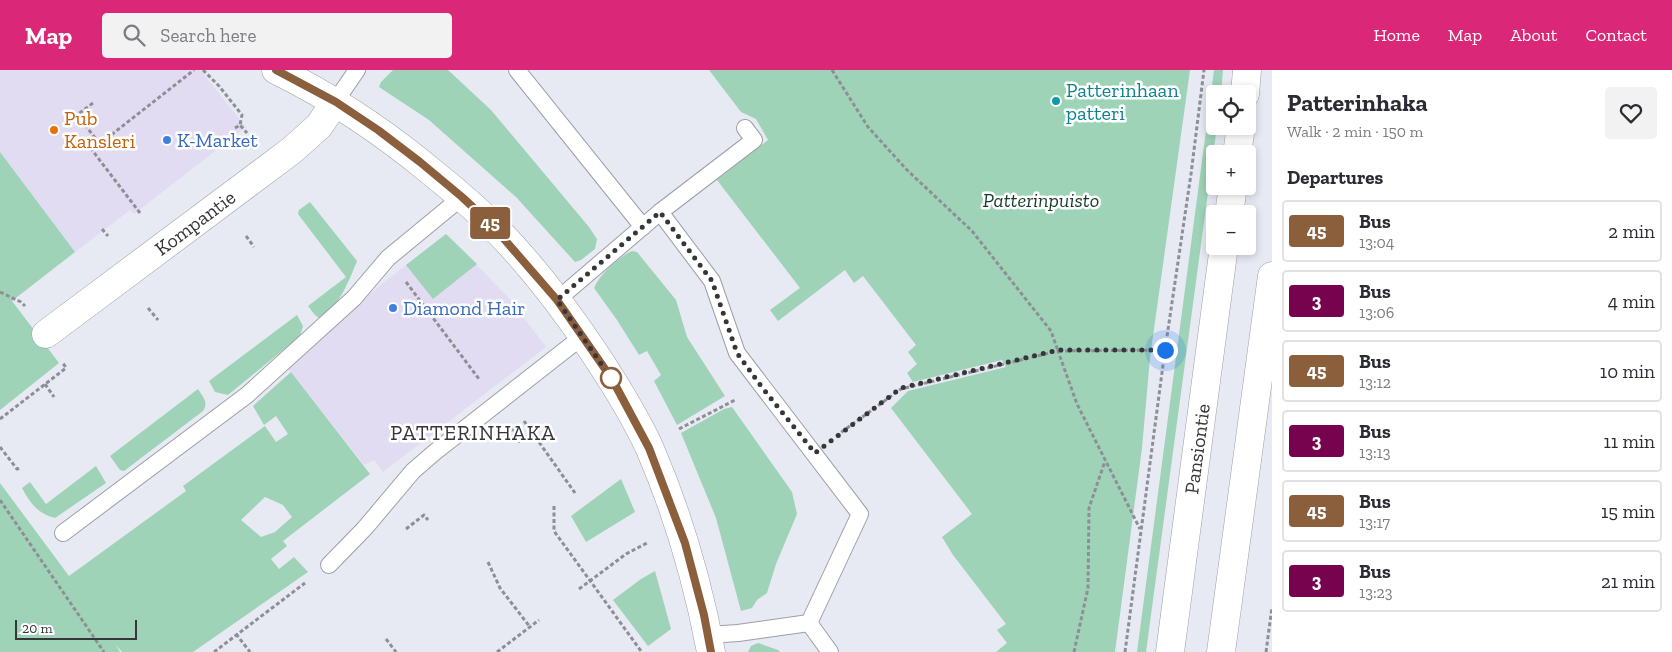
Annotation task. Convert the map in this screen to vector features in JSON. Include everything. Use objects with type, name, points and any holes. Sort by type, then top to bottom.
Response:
[{"type":"street","points":[[276,70],[336,102],[378,130],[462,197],[491,224],[557,300],[612,379],[649,448],[681,530],[704,615],[709,644]]},
{"type":"street","points":[[1246,85],[1247,70]]},
{"type":"street","name":"Kompantie","points":[[46,334],[291,151],[319,126],[336,102]]},
{"type":"street","name":"Pansiontie","points":[[1170,652],[1223,255]]},
{"type":"street","points":[[1221,652],[1272,276]]},
{"type":"lane","points":[[336,102],[357,70]]},
{"type":"lane","points":[[517,70],[643,227]]},
{"type":"lane","points":[[557,300],[660,212],[754,140],[745,128]]},
{"type":"lane","points":[[63,533],[247,395],[354,298],[388,258],[462,197]]},
{"type":"lane","points":[[660,212],[712,281],[737,353],[860,514],[809,623]]},
{"type":"lane","points":[[329,565],[365,528],[413,471],[583,336]]},
{"type":"lane","points":[[709,644],[738,633],[809,623]]},
{"type":"lane","points":[[809,623],[830,652]]},
{"type":"path","points":[[140,213],[92,150],[194,70]]},
{"type":"path","points":[[202,70],[219,86],[242,115],[240,125],[235,128]]},
{"type":"path","points":[[832,70],[868,128],[907,170],[972,231],[1051,331],[1077,404],[1141,530]]},
{"type":"path","points":[[1125,652],[1204,70]]},
{"type":"path","points":[[93,103],[77,114],[100,144]]},
{"type":"path","points":[[240,125],[247,133]]},
{"type":"path","points":[[102,229],[108,236]]},
{"type":"path","points":[[246,236],[254,247]]},
{"type":"path","points":[[388,258],[480,379]]},
{"type":"path","points":[[148,308],[158,320]]},
{"type":"path","points":[[815,453],[901,388],[1058,350],[1165,350]]},
{"type":"path","points":[[0,419],[66,368]]},
{"type":"path","points":[[45,384],[54,397]]},
{"type":"path","points":[[674,432],[761,386]]},
{"type":"path","points":[[506,396],[575,493]]},
{"type":"path","points":[[518,442],[532,432]]},
{"type":"path","points":[[0,447],[17,469],[20,468]]},
{"type":"path","points":[[1074,652],[1088,588],[1088,508],[1106,460]]},
{"type":"path","points":[[0,500],[104,652]]},
{"type":"path","points":[[554,506],[554,531],[642,651]]},
{"type":"path","points":[[400,533],[424,515],[428,520]]},
{"type":"path","points":[[580,589],[626,554],[653,540]]},
{"type":"path","points":[[488,562],[500,588],[530,627]]},
{"type":"path","points":[[214,652],[329,565]]},
{"type":"path","points":[[1266,652],[1272,607]]},
{"type":"path","points":[[497,652],[539,620]]},
{"type":"path","points":[[236,634],[250,652]]},
{"type":"path","points":[[386,639],[396,652]]},
{"type":"shaded area","points":[[0,70],[200,70],[246,127],[134,214],[130,210],[75,252],[0,152]]},
{"type":"shaded area","points":[[446,234],[508,297],[546,347],[383,472],[374,460],[364,465],[286,366],[327,327]]},
{"type":"green space","points":[[393,70],[448,70],[491,110],[589,227],[597,239],[595,249],[581,260],[575,262],[516,197],[429,120],[379,87],[381,82]]},
{"type":"green space","name":"Patterinpuisto","points":[[709,70],[1190,70],[1150,358],[1142,448],[1115,652],[996,652],[1007,643],[997,630],[1006,624],[953,555],[942,537],[972,514],[891,408],[908,391],[1006,367],[1002,360],[913,382],[907,373],[917,364],[908,352],[916,345],[863,276],[854,283],[845,270],[778,321],[770,310],[800,288],[717,180],[768,140],[756,119],[741,112]]},
{"type":"green space","points":[[1214,70],[1223,70],[1222,85],[1212,85]]},
{"type":"green space","points":[[1206,130],[1206,135],[1216,135],[1214,145],[1206,145],[1206,195],[1208,195],[1146,652],[1137,652]]},
{"type":"green space","points":[[0,152],[75,252],[12,301],[59,363],[0,410]]},
{"type":"green space","points":[[310,202],[357,261],[347,285],[337,302],[332,309],[319,318],[308,306],[346,277],[298,214],[299,210]]},
{"type":"green space","points":[[446,234],[477,264],[433,299],[406,265]]},
{"type":"green space","points":[[632,251],[637,252],[676,300],[687,337],[725,396],[677,425],[654,381],[661,375],[647,351],[639,355],[594,288],[610,267]]},
{"type":"green space","points":[[297,315],[303,326],[300,336],[228,395],[215,392],[209,381]]},
{"type":"green space","points":[[291,372],[370,474],[283,541],[287,546],[271,559],[279,569],[294,557],[308,572],[193,652],[122,652],[116,645],[120,652],[0,652],[0,483],[69,576],[186,491],[183,486],[265,426],[276,442],[288,434],[276,416],[264,425],[253,406]],"holes":[[[265,497],[283,505],[292,517],[275,532],[261,537],[241,520]]]},
{"type":"green space","points":[[198,389],[205,403],[203,411],[124,471],[120,470],[110,456]]},
{"type":"green space","points":[[732,407],[792,492],[797,514],[776,564],[767,593],[757,600],[752,608],[741,611],[716,518],[681,433],[724,409]]},
{"type":"green space","points":[[96,466],[106,483],[55,518],[39,511],[22,488],[30,482],[46,504]]},
{"type":"green space","points":[[621,479],[635,512],[586,542],[571,516]]},
{"type":"green space","points":[[655,571],[671,629],[648,646],[613,600]]},
{"type":"green space","points":[[758,643],[780,652],[748,652],[751,646]]},
{"type":"bus line","name":"45","points":[[276,70],[336,102],[378,130],[420,162],[491,224],[557,300],[612,379],[649,448],[685,543],[704,615],[711,652]]},
{"type":"place","name":"Patterinhaan patteri","points":[[1056,101]]},
{"type":"place","name":"Pub Kansleri","points":[[54,130]]},
{"type":"place","name":"K-Market","points":[[167,140]]},
{"type":"place","name":"Diamond Hair","points":[[393,308]]},
{"type":"district","name":"PATTERINHAKA","points":[[473,432]]},
{"type":"route","points":[[611,378],[557,300],[660,212],[712,281],[737,353],[815,453],[901,388],[1058,350],[1165,350]]}]
